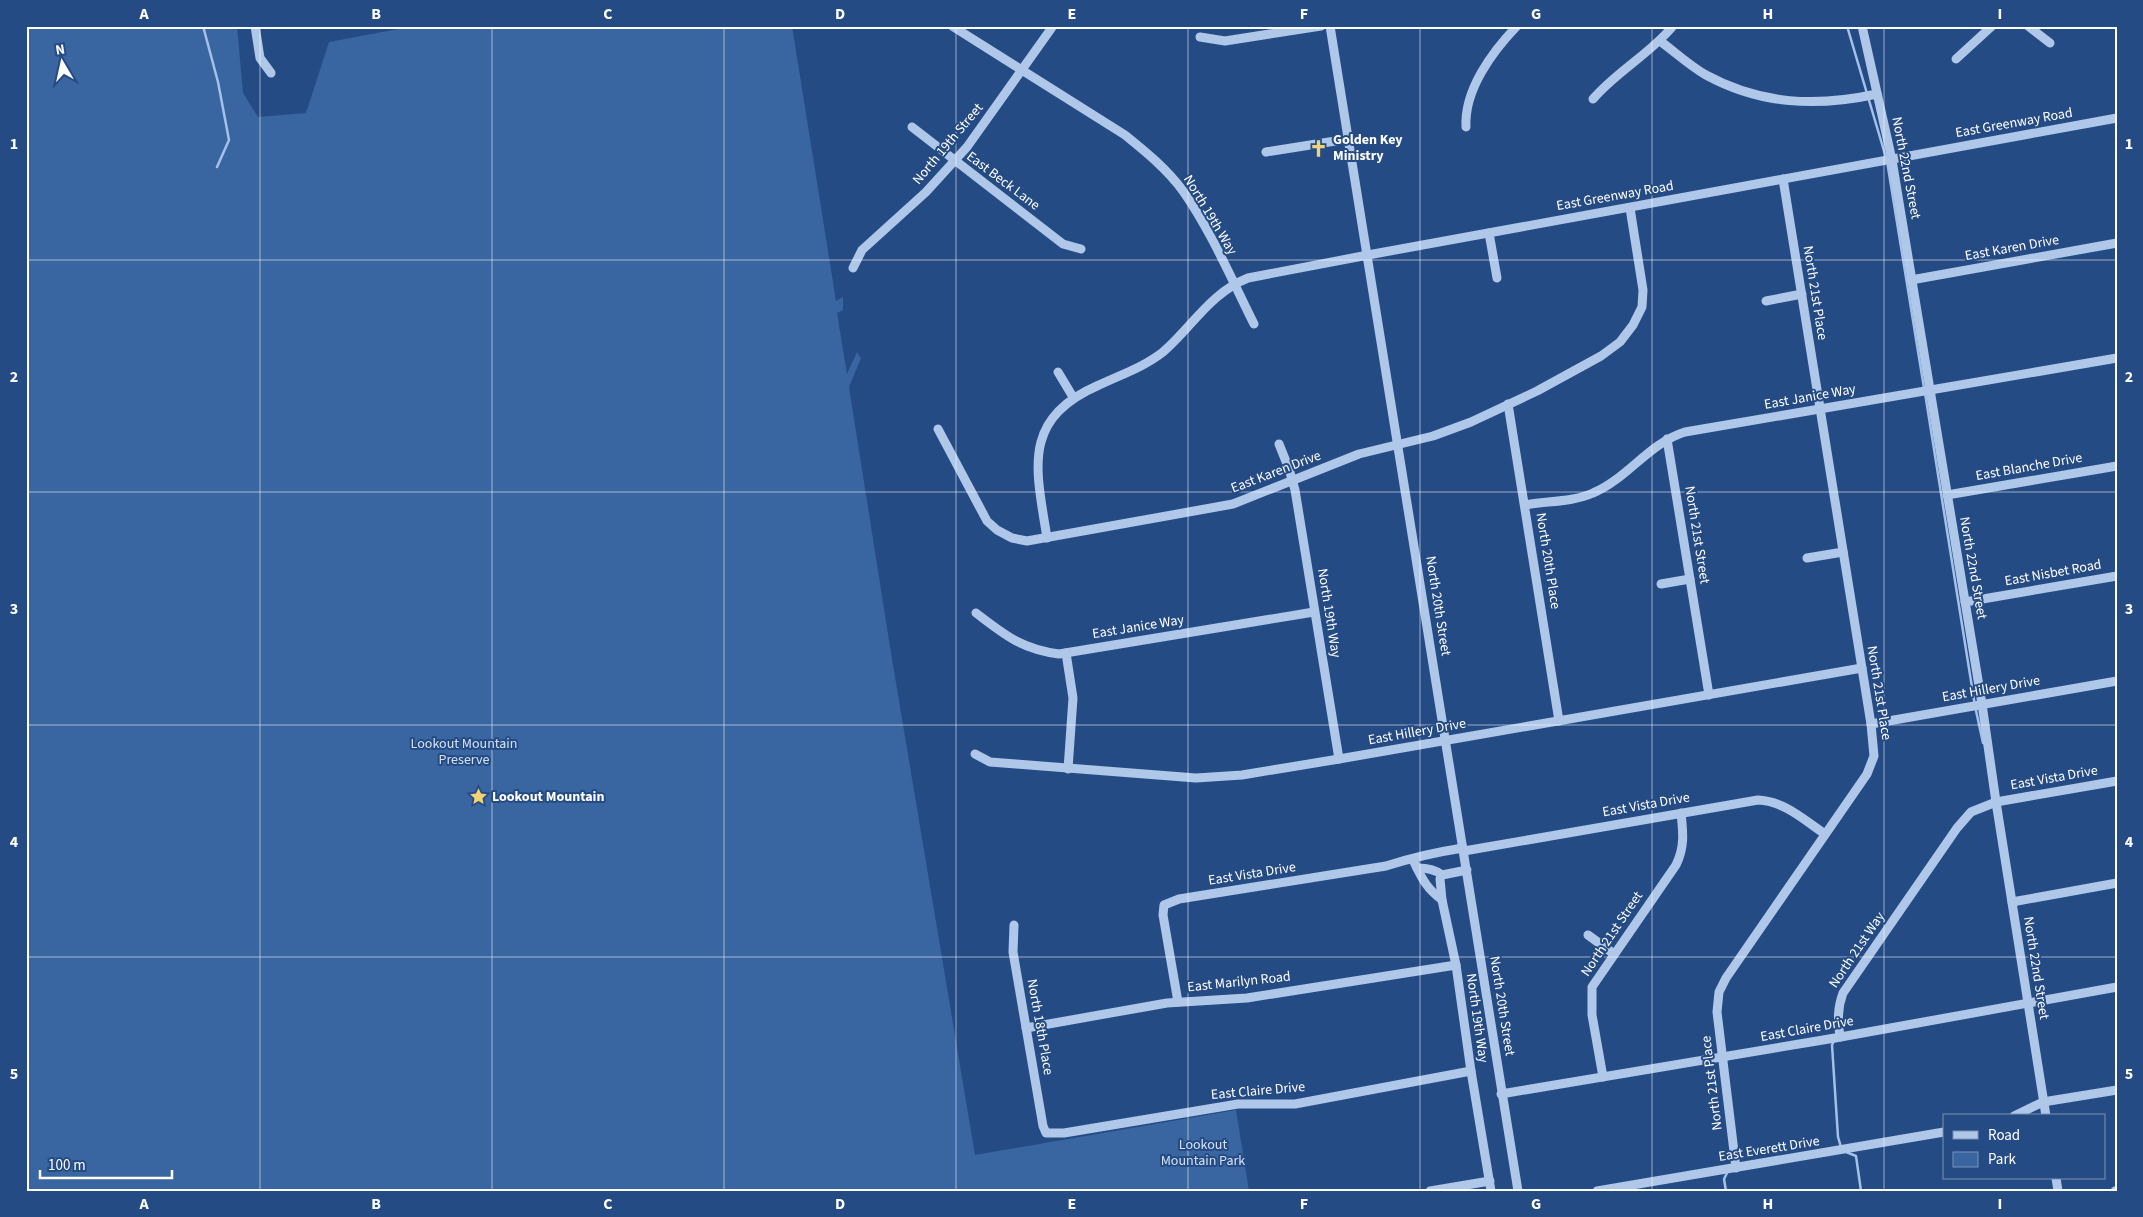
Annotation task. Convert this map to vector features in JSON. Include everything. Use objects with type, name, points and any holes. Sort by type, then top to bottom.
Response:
[{"type":"street","points":[[255,26],[260,58],[271,72]]},
{"type":"street","name":"North 19th Way","points":[[952,26],[1125,135],[1149,154],[1183,192],[1209,235],[1254,324]]},
{"type":"street","name":"North 19th Street","points":[[853,268],[862,250],[906,211],[955,162],[982,128],[1053,26]]},
{"type":"street","points":[[1200,37],[1225,41],[1322,26]]},
{"type":"street","name":"North 20th Street","points":[[1330,26],[1518,1191]]},
{"type":"street","points":[[1466,127],[1467,107],[1476,84],[1490,60],[1517,26]]},
{"type":"street","points":[[1593,99],[1606,84],[1629,68],[1673,26]]},
{"type":"street","name":"North 22nd Street","points":[[1862,26],[1892,160],[1982,704],[2046,1114]]},
{"type":"street","points":[[1956,59],[1992,26]]},
{"type":"street","points":[[2028,26],[2050,43]]},
{"type":"street","points":[[1660,40],[1705,74],[1737,90],[1758,96],[1810,103],[1877,94]]},
{"type":"street","name":"East Greenway Road","points":[[1048,538],[1038,481],[1038,451],[1048,424],[1057,411],[1073,397],[1149,362],[1163,352],[1209,303],[1234,284],[1248,278],[2117,118]]},
{"type":"street","name":"East Beck Lane","points":[[912,127],[1063,244],[1081,249]]},
{"type":"street","points":[[1266,152],[1348,140]]},
{"type":"street","name":"North 21st Place","points":[[1736,1168],[1717,1012],[1719,992],[1825,834],[1868,774],[1874,756],[1871,724],[1783,179]]},
{"type":"street","name":"East Karen Drive","points":[[938,429],[987,521],[997,530],[1012,538],[1027,540],[1048,538],[1233,504],[1359,454],[1433,436],[1471,422],[1537,391],[1601,356],[1620,342],[1633,325],[1642,307],[1643,290],[1630,208]]},
{"type":"street","points":[[1489,233],[1497,278]]},
{"type":"street","name":"East Karen Drive","points":[[1911,280],[2117,243]]},
{"type":"street","points":[[1766,300],[1802,294]]},
{"type":"street","name":"East Janice Way","points":[[1525,506],[1593,493],[1667,440],[1685,432],[2117,358]]},
{"type":"street","points":[[1058,372],[1073,397]]},
{"type":"street","name":"North 20th Place","points":[[1508,404],[1559,721]]},
{"type":"street","name":"North 21st Street","points":[[1667,440],[1709,695]]},
{"type":"street","name":"North 19th Way","points":[[1279,444],[1292,480],[1339,759]]},
{"type":"street","name":"East Blanche Drive","points":[[1947,495],[2117,466]]},
{"type":"street","points":[[1807,558],[1843,552]]},
{"type":"street","name":"East Nisbet Road","points":[[1965,602],[2117,576]]},
{"type":"street","points":[[1661,584],[1690,579]]},
{"type":"street","name":"East Janice Way","points":[[976,613],[1017,643],[1034,650],[1066,653],[1314,612]]},
{"type":"street","points":[[1066,653],[1073,698],[1068,769]]},
{"type":"street","name":"East Hillery Drive","points":[[975,754],[990,762],[1068,769],[1206,778],[1242,775],[1862,668]]},
{"type":"street","name":"East Hillery Drive","points":[[1871,724],[2117,681]]},
{"type":"street","name":"East Vista Drive","points":[[1996,802],[2117,781]]},
{"type":"street","name":"East Vista Drive","points":[[1178,1002],[1163,915],[1164,906],[1179,899],[1360,870],[1413,860],[1433,853],[1746,801],[1771,801],[1788,808],[1825,834]]},
{"type":"street","name":"North 21st Way","points":[[1840,1037],[1838,1016],[1843,994],[1905,911],[1960,824],[1971,812],[1996,802]]},
{"type":"street","name":"North 21st Street","points":[[1604,1077],[1592,1015],[1592,987],[1680,856],[1684,838],[1681,812]]},
{"type":"street","points":[[1433,853],[1433,870]]},
{"type":"street","points":[[1413,860],[1429,890],[1442,900]]},
{"type":"street","points":[[1417,868],[1433,870],[1442,875],[1467,870]]},
{"type":"street","points":[[1442,875],[1440,879],[1442,900]]},
{"type":"street","points":[[2012,902],[2117,883]]},
{"type":"street","name":"North 19th Way","points":[[1442,900],[1456,965],[1471,1071],[1491,1186]]},
{"type":"street","name":"North 18th Place","points":[[1014,926],[1012,938],[1013,952],[1043,1126],[1046,1132]]},
{"type":"street","points":[[1588,935],[1614,954]]},
{"type":"street","name":"East Marilyn Road","points":[[1026,1028],[1178,1002],[1247,998],[1456,965]]},
{"type":"street","name":"East Claire Drive","points":[[1501,1094],[1840,1037],[2117,987]]},
{"type":"street","name":"East Claire Drive","points":[[1046,1132],[1064,1134],[1238,1104],[1295,1104],[1471,1071]]},
{"type":"street","points":[[2018,1114],[2044,1102],[2117,1090]]},
{"type":"street","name":"East Everett Drive","points":[[1597,1191],[1943,1132]]},
{"type":"street","points":[[1430,1191],[1491,1186]]},
{"type":"green space","name":"Lookout Mountain Preserve","points":[[26,26],[237,26],[243,93],[258,117],[306,113],[329,42],[414,26],[792,26],[836,301],[843,297],[843,310],[837,313],[847,374],[857,352],[861,358],[849,387],[891,653],[975,1155],[1236,1110],[1249,1191],[26,1191]]},
{"type":"waterway","points":[[203,26],[218,82],[229,140],[217,167]]},
{"type":"waterway","points":[[1847,26],[1887,161],[1924,388]]},
{"type":"waterway","points":[[1925,393],[1975,706],[1983,743]]},
{"type":"waterway","points":[[1834,1041],[1832,1045],[1838,1137],[1841,1147]]},
{"type":"waterway","points":[[1846,1152],[1856,1156],[1861,1191]]},
{"type":"waterway","points":[[1726,1191],[1724,1179],[1728,1171]]},
{"type":"place","name":"Golden Key Ministry","points":[[1319,148]]},
{"type":"place","name":"Lookout Mountain","points":[[478,797]]},
{"type":"park label","name":"Lookout Mountain Park","points":[[1203,1154]]}]
